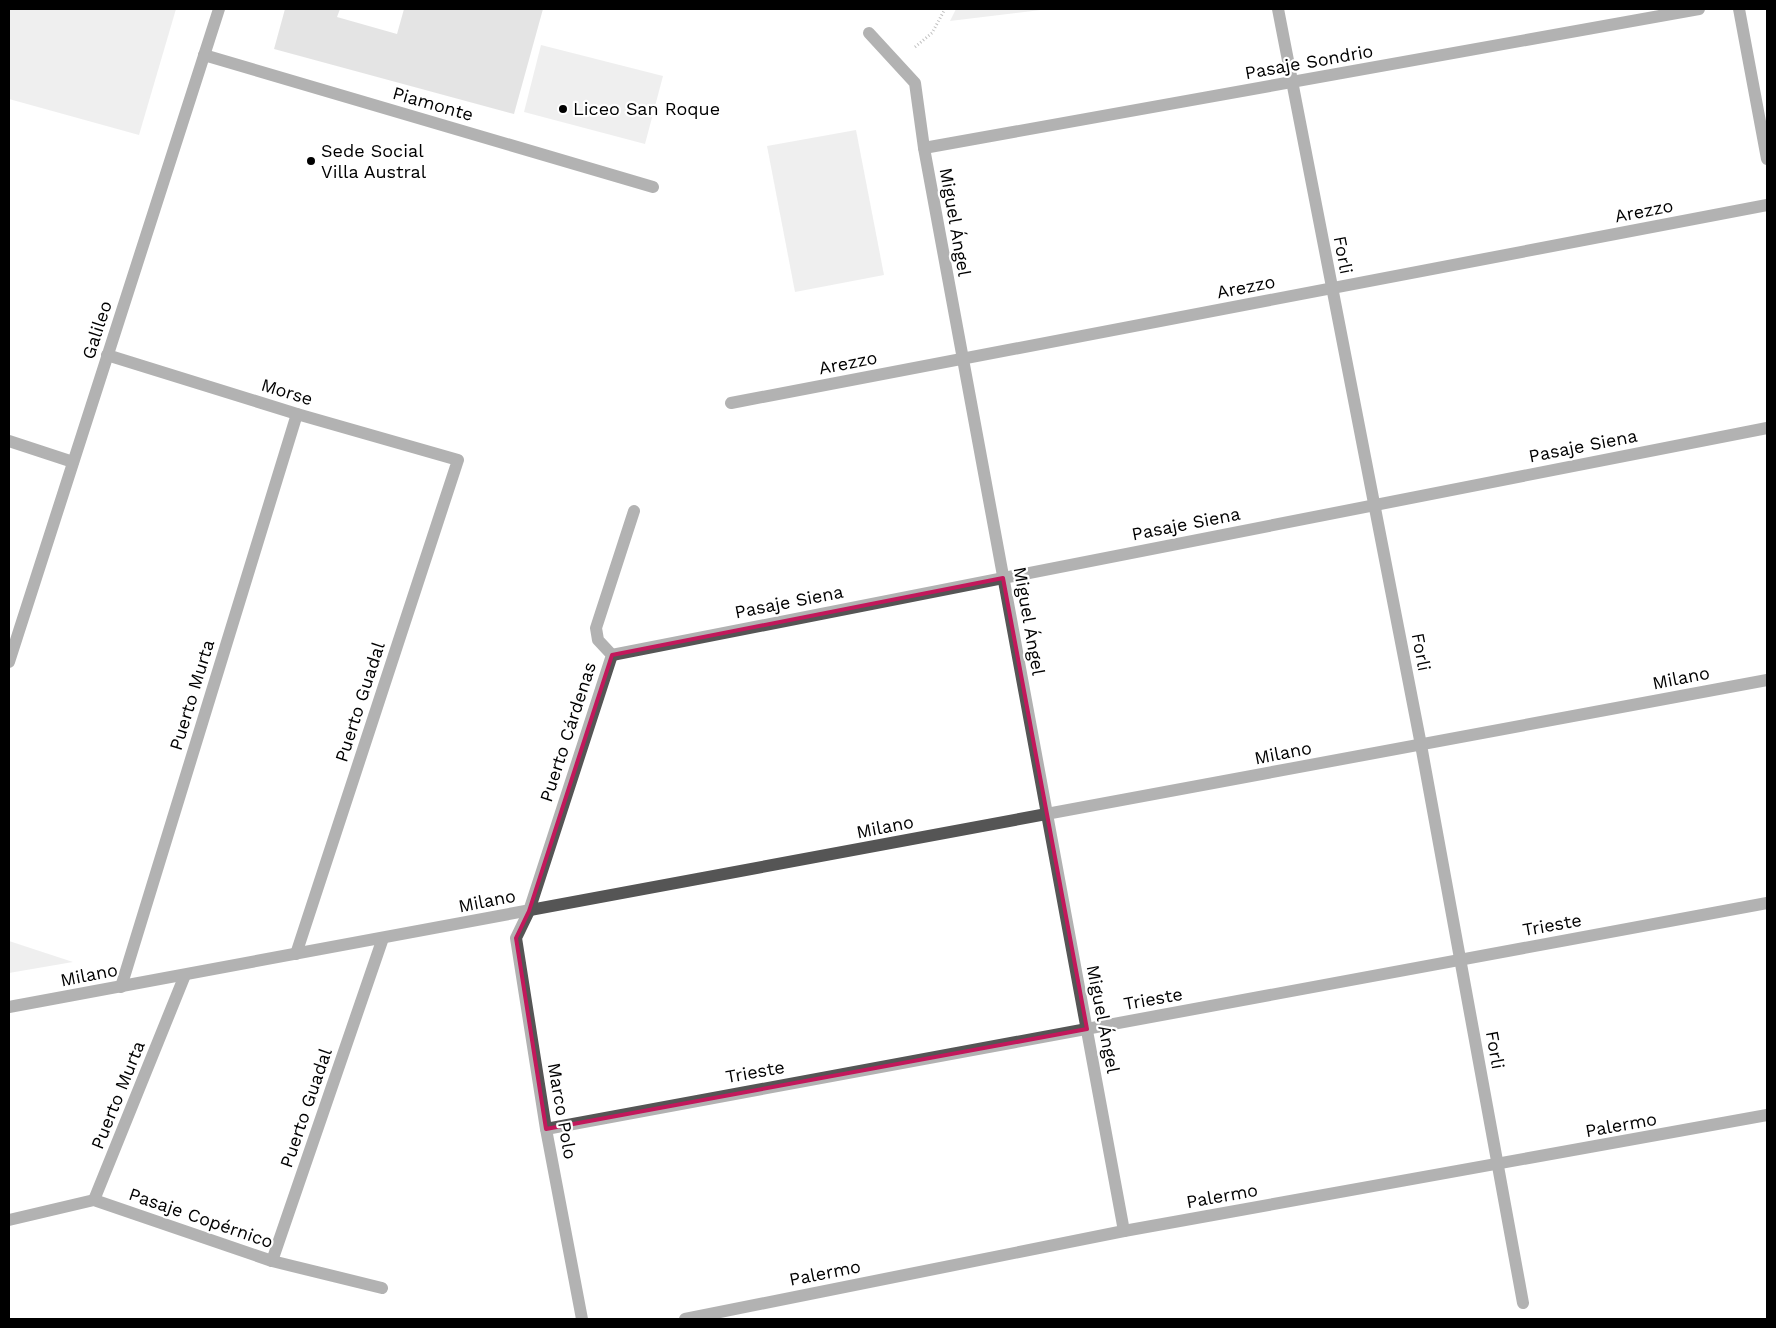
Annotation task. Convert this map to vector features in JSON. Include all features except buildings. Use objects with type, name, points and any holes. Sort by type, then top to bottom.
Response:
[{"type":"street","name":"Galileo","points":[[9,662],[13,632],[73,462],[219,9]]},
{"type":"street","name":"Forli","points":[[1278,9],[1421,745],[1523,1303]]},
{"type":"street","name":"Pasaje Sondrio","points":[[924,148],[1699,9]]},
{"type":"street","points":[[1739,9],[1767,159]]},
{"type":"street","name":"Miguel Ángel","points":[[869,33],[915,83],[924,148],[1124,1231]]},
{"type":"street","name":"Piamonte","points":[[204,55],[653,187]]},
{"type":"street","name":"Arezzo","points":[[731,404],[1767,205]]},
{"type":"street","name":"Morse","points":[[107,355],[297,414],[458,460]]},
{"type":"street","name":"Puerto Murta","points":[[121,987],[297,414]]},
{"type":"street","name":"Pasaje Siena","points":[[612,655],[1767,428]]},
{"type":"street","points":[[9,441],[73,462]]},
{"type":"street","name":"Puerto Guadal","points":[[296,954],[458,460]]},
{"type":"street","name":"Puerto Cárdenas","points":[[530,911],[612,655],[598,640],[596,628],[634,511]]},
{"type":"street","name":"Milano","points":[[9,1008],[1767,680]]},
{"type":"street","name":"Trieste","points":[[546,1129],[1767,903]]},
{"type":"street","name":"Marco Polo","points":[[530,911],[516,938],[546,1129],[582,1319]]},
{"type":"street","name":"Puerto Guadal","points":[[272,1261],[383,938]]},
{"type":"street","name":"Puerto Murta","points":[[94,1200],[186,975]]},
{"type":"street","name":"Palermo","points":[[685,1319],[1124,1231],[1767,1115]]},
{"type":"street","points":[[9,1220],[94,1200]]},
{"type":"street","name":"Pasaje Copérnico","points":[[94,1200],[272,1261],[382,1288]]},
{"type":"path","points":[[898,63],[932,33],[945,9]]},
{"type":"highlighted area","points":[[1003,578],[1087,1029],[546,1129],[516,938],[529,911],[612,655]]},
{"type":"shaded area","points":[[9,9],[176,9],[139,135],[9,99]]},
{"type":"shaded area","points":[[956,9],[1049,9],[950,21]]},
{"type":"shaded area","points":[[541,45],[663,76],[645,144],[524,112]]},
{"type":"shaded area","points":[[856,130],[884,275],[795,292],[767,146]]},
{"type":"shaded area","points":[[9,941],[73,962],[9,973]]},
{"type":"place","name":"Liceo San Roque","points":[[563,109]]},
{"type":"place","name":"Sede Social Villa Austral","points":[[311,161]]}]
